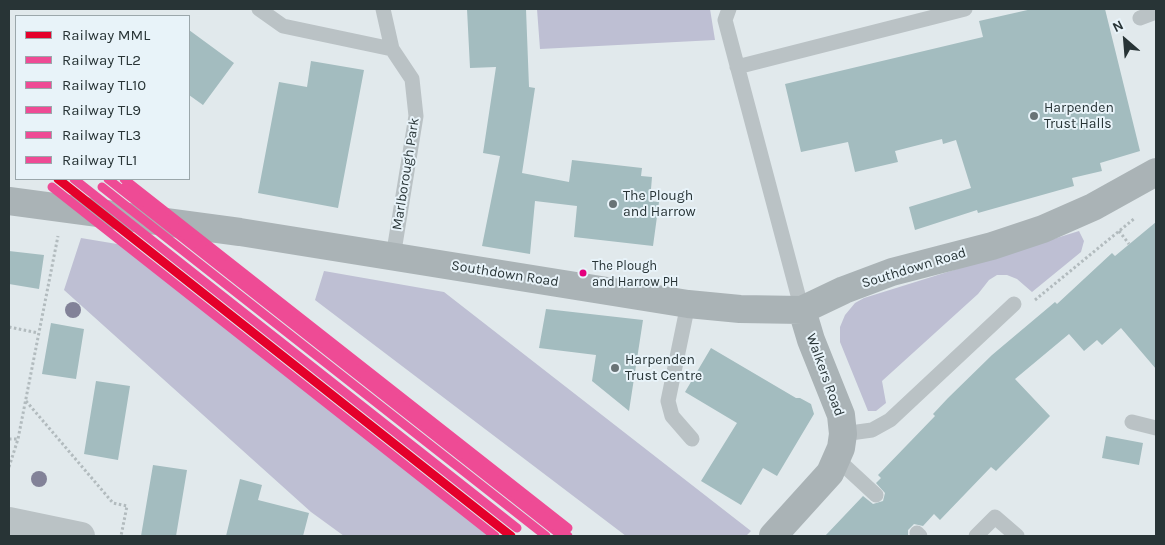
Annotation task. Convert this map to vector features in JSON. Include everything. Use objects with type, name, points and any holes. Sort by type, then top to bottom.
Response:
[{"type":"street","name":"Southdown Road","points":[[9,201],[63,210],[240,232],[688,304],[740,309],[802,310],[844,290],[892,272],[992,246],[1043,229],[1094,207],[1156,172]]},
{"type":"street","name":"Walkers Road","points":[[802,310],[811,340],[841,415],[840,447]]},
{"type":"street","points":[[773,536],[830,473],[840,447]]},
{"type":"street","points":[[9,521],[81,536]]},
{"type":"lane","points":[[259,9],[283,26],[392,49]]},
{"type":"lane","name":"Marlborough Park","points":[[383,9],[392,49],[412,79],[416,116],[393,257]]},
{"type":"lane","points":[[729,9],[725,20],[802,310]]},
{"type":"lane","points":[[737,67],[965,9]]},
{"type":"lane","points":[[1140,18],[1156,12]]},
{"type":"lane","points":[[688,304],[668,401],[672,416],[692,439]]},
{"type":"lane","points":[[876,495],[840,447],[890,420],[1014,304]]},
{"type":"lane","points":[[1132,422],[1156,428]]},
{"type":"lane","points":[[976,536],[995,517],[1017,536]]},
{"type":"path","points":[[9,467],[18,439],[63,210]]},
{"type":"path","points":[[1034,300],[1141,212]]},
{"type":"path","points":[[1119,231],[1129,244]]},
{"type":"path","points":[[9,327],[38,333]]},
{"type":"path","points":[[25,400],[113,503],[127,506],[120,536]]},
{"type":"path","points":[[9,439],[18,439]]},
{"type":"shaded area","points":[[537,9],[710,9],[715,40],[540,49]]},
{"type":"shaded area","points":[[1079,231],[1084,241],[1081,252],[1032,292],[1017,279],[1007,275],[997,275],[989,280],[978,294],[882,381],[886,403],[876,411],[868,411],[840,342],[840,327],[845,315],[855,303],[864,298]]},
{"type":"shaded area","points":[[81,238],[123,245],[494,536],[344,536],[311,512],[64,290]]},
{"type":"shaded area","points":[[324,271],[444,292],[751,531],[746,536],[626,536],[315,300]]},
{"type":"building","points":[[467,9],[526,9],[529,87],[535,88],[522,173],[569,182],[572,160],[642,168],[641,176],[652,177],[650,201],[659,202],[653,246],[574,237],[577,206],[535,201],[530,254],[482,246],[500,156],[483,153],[496,67],[470,68]]},
{"type":"building","points":[[1032,9],[1105,9],[1140,151],[1100,163],[1102,171],[1072,178],[1074,186],[978,213],[977,210],[915,230],[909,207],[971,188],[956,140],[943,144],[942,139],[895,151],[898,162],[855,172],[848,142],[801,152],[785,84],[983,37],[979,21]]},
{"type":"building","points":[[190,31],[234,63],[203,105],[190,96]]},
{"type":"building","points":[[311,61],[364,70],[338,208],[258,193],[279,82],[307,87]]},
{"type":"building","points":[[1156,222],[1156,369],[1121,328],[1102,345],[1097,340],[1084,351],[1069,334],[1015,379],[1050,416],[996,471],[991,467],[940,520],[934,514],[923,526],[914,524],[908,530],[908,536],[825,536],[863,496],[873,504],[883,501],[885,493],[876,483],[881,478],[878,475],[935,416],[933,414],[948,398],[992,355],[1055,302],[1057,304],[1112,253],[1115,256]]},
{"type":"building","points":[[9,251],[44,255],[39,289],[9,284]]},
{"type":"building","name":"Harpenden Trust Centre","points":[[546,309],[643,320],[629,411],[592,381],[596,355],[539,348]]},
{"type":"building","points":[[51,323],[84,329],[76,379],[42,374]]},
{"type":"building","points":[[711,348],[796,398],[811,404],[814,414],[777,476],[763,468],[741,505],[701,481],[737,423],[685,392]]},
{"type":"building","points":[[96,381],[130,386],[118,460],[84,454]]},
{"type":"building","points":[[1106,436],[1143,443],[1139,465],[1102,458]]},
{"type":"building","points":[[153,465],[187,470],[176,536],[141,536]]},
{"type":"building","points":[[240,479],[262,485],[258,500],[309,513],[303,536],[226,536]]},
{"type":"rail line","name":"MML","points":[[59,180],[511,536]]},
{"type":"rail line","name":"TL3","points":[[75,180],[517,528]]},
{"type":"rail line","name":"TL10","points":[[109,180],[562,536]]},
{"type":"rail line","name":"TL9","points":[[125,180],[568,528]]},
{"type":"rail line","name":"TL1","points":[[52,187],[495,536]]},
{"type":"rail line","name":"TL2","points":[[102,187],[546,536]]},
{"type":"rail line","name":"TL1","points":[[125,187],[568,536]]},
{"type":"place","name":"Harpenden Trust Halls","points":[[1034,116]]},
{"type":"place","name":"The Plough and Harrow","points":[[613,204]]},
{"type":"place","name":"The Plough and Harrow PH","points":[[583,273]]},
{"type":"place","name":"Harpenden Trust Centre","points":[[615,368]]}]
